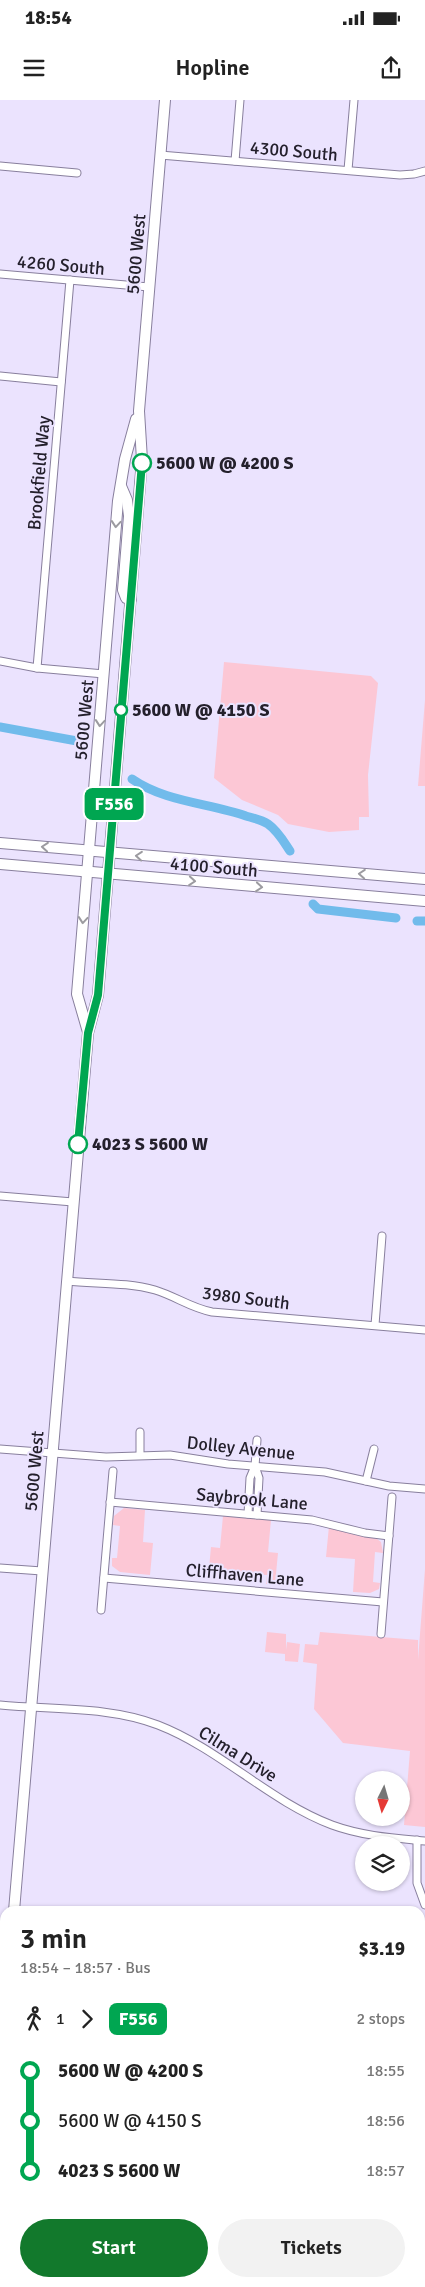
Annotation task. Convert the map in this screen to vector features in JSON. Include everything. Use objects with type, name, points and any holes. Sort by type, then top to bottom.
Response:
[{"type":"main road","name":"5600 West","points":[[14,1906],[88,1033],[98,995],[110,853],[142,460],[139,411],[165,100]]},
{"type":"main road","name":"5600 West","points":[[88,1033],[77,994],[120,486],[125,458],[139,411]]},
{"type":"main road","points":[[120,486],[127,500],[128,516],[123,590],[126,598],[131,598]]},
{"type":"main road","name":"4100 South","points":[[0,843],[425,879]]},
{"type":"main road","name":"4100 South","points":[[0,864],[425,901]]},
{"type":"street","points":[[235,161],[240,100]]},
{"type":"street","points":[[348,170],[354,100]]},
{"type":"street","name":"4300 South","points":[[160,155],[407,175],[425,171]]},
{"type":"street","points":[[0,166],[77,173]]},
{"type":"street","name":"4260 South","points":[[0,274],[149,287]]},
{"type":"street","name":"Brookfield Way","points":[[37,668],[70,280]]},
{"type":"street","points":[[0,376],[61,382]]},
{"type":"street","points":[[0,660],[37,668],[104,674]]},
{"type":"street","points":[[0,1196],[73,1202]]},
{"type":"street","points":[[375,1326],[382,1236]]},
{"type":"street","name":"3980 South","points":[[67,1281],[147,1288],[168,1295],[192,1307],[212,1312],[425,1330]]},
{"type":"street","points":[[140,1432],[140,1455]]},
{"type":"street","points":[[248,1514],[250,1478],[255,1466],[257,1440]]},
{"type":"street","name":"Dolley Avenue","points":[[0,1449],[112,1457],[170,1455],[221,1464],[320,1471],[389,1486],[425,1489]]},
{"type":"street","points":[[366,1481],[374,1449]]},
{"type":"street","points":[[255,1466],[259,1478],[257,1515]]},
{"type":"street","points":[[101,1610],[113,1471]]},
{"type":"street","points":[[381,1634],[392,1498]]},
{"type":"street","name":"Saybrook Lane","points":[[110,1502],[325,1521],[365,1533],[389,1536]]},
{"type":"street","points":[[0,1568],[42,1571]]},
{"type":"street","name":"Cliffhaven Lane","points":[[104,1578],[383,1602]]},
{"type":"street","name":"Cilma Drive","points":[[0,1705],[110,1713],[145,1720],[186,1739],[295,1806],[330,1824],[368,1835],[421,1840]]},
{"type":"street","points":[[421,1840],[416,1876],[419,1891],[425,1905]]},
{"type":"shaded area","points":[[224,662],[371,676],[378,683],[368,775],[369,817],[359,817],[359,830],[329,832],[288,824],[278,815],[242,800],[214,778]]},
{"type":"shaded area","points":[[425,700],[425,786],[418,786]]},
{"type":"shaded area","points":[[124,1508],[145,1510],[143,1542],[153,1543],[150,1575],[120,1572],[112,1566],[112,1558],[117,1558],[120,1526],[113,1525],[114,1516]]},
{"type":"shaded area","points":[[223,1516],[271,1520],[268,1552],[278,1553],[275,1584],[266,1584],[267,1575],[248,1574],[247,1581],[208,1579],[211,1547],[220,1548]]},
{"type":"shaded area","points":[[329,1526],[377,1539],[381,1542],[383,1553],[375,1552],[373,1582],[380,1583],[379,1589],[370,1593],[353,1592],[355,1559],[326,1557]]},
{"type":"shaded area","points":[[425,1569],[425,1827],[410,1826],[410,1771],[408,1771],[410,1751],[343,1743],[314,1709],[317,1664],[303,1662],[305,1644],[318,1645],[320,1632],[418,1640],[418,1660]]},
{"type":"shaded area","points":[[267,1632],[286,1634],[286,1650],[287,1642],[300,1644],[298,1662],[285,1661],[285,1654],[265,1652]]},
{"type":"waterway","points":[[0,727],[77,741]]},
{"type":"waterway","points":[[132,779],[159,793],[263,821],[275,830],[290,851]]},
{"type":"waterway","points":[[313,904],[318,909],[396,918]]},
{"type":"waterway","points":[[417,921],[425,921]]},
{"type":"bus line","name":"F556","points":[[78,1144],[88,1033],[98,995],[142,463]]},
{"type":"place","name":"5600 W @ 4200 S","points":[[142,463]]},
{"type":"place","name":"5600 W @ 4150 S","points":[[121,710]]},
{"type":"place","name":"4023 S 5600 W","points":[[78,1144]]}]
